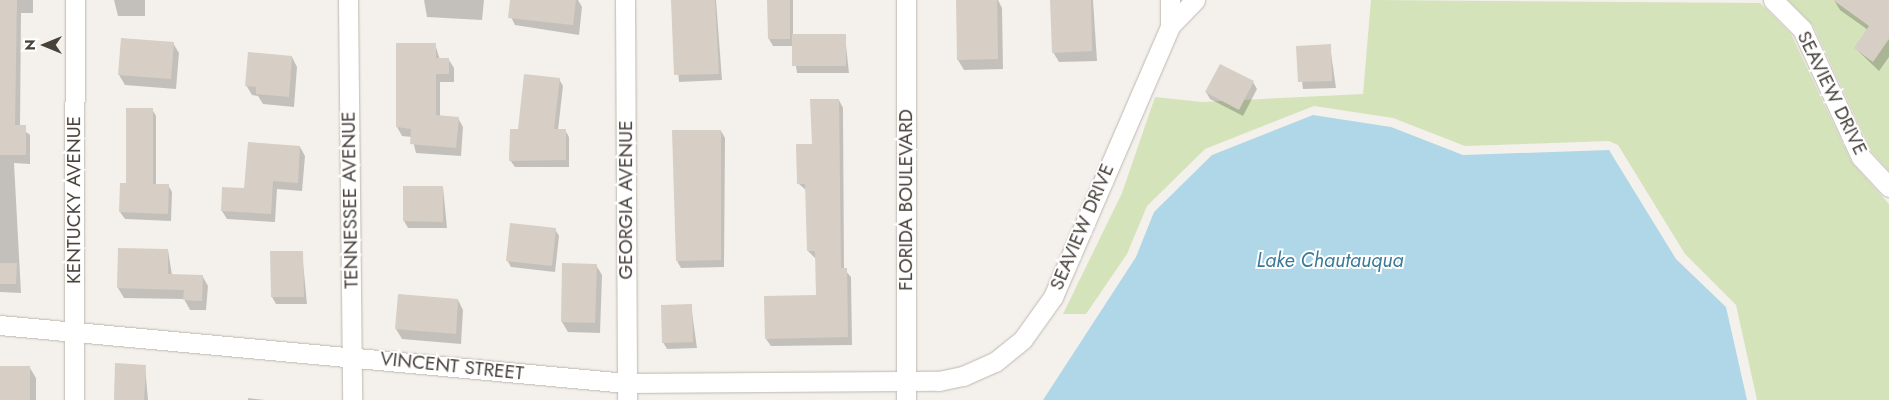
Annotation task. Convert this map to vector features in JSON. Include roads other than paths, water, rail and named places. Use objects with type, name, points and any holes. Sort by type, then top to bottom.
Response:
[{"type":"street","name":"KENTUCKY AVENUE","points":[[74,400],[75,0]]},
{"type":"street","name":"TENNESSEE AVENUE","points":[[348,0],[352,400]]},
{"type":"street","name":"GEORGIA AVENUE","points":[[625,0],[627,392]]},
{"type":"street","name":"FLORIDA BOULEVARD","points":[[906,0],[906,400]]},
{"type":"street","points":[[1170,0],[1170,26]]},
{"type":"street","name":"SEAVIEW DRIVE","points":[[906,379],[964,376],[995,362],[1023,339],[1053,297],[1170,26],[1195,0]]},
{"type":"street","name":"SEAVIEW DRIVE","points":[[1773,0],[1802,29],[1861,157],[1889,187]]},
{"type":"street","name":"VINCENT STREET","points":[[0,325],[352,357],[627,392],[906,379]]},
{"type":"water","name":"Lake Chautauqua","points":[[1313,115],[1391,127],[1463,155],[1609,150],[1676,259],[1726,307],[1747,400],[1043,400],[1136,257],[1154,212],[1212,155]]}]
